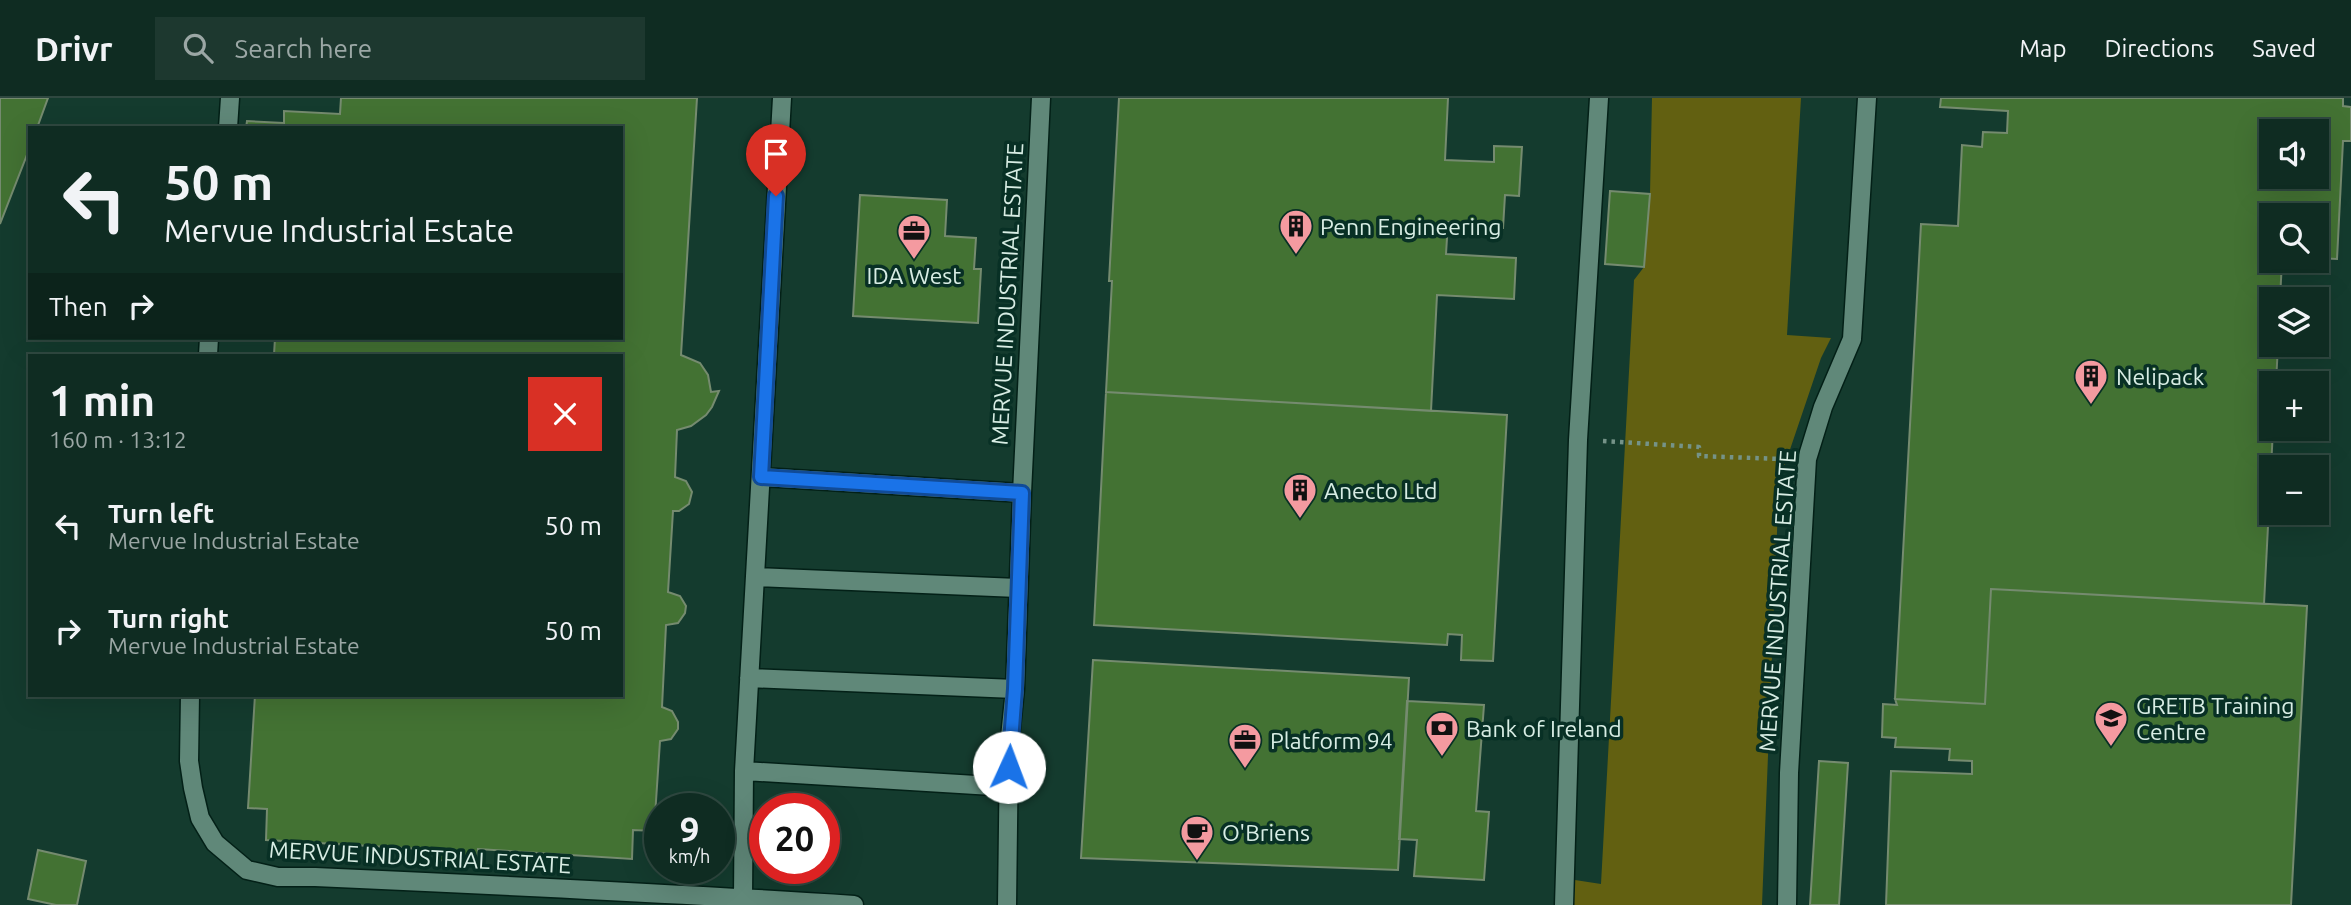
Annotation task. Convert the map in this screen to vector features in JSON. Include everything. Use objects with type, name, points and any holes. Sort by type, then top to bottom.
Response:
[{"type":"lane","points":[[228,126],[230,98]]},
{"type":"lane","points":[[743,898],[744,771],[782,98]]},
{"type":"lane","name":"MERVUE INDUSTRIAL ESTATE","points":[[1007,905],[1009,747],[1015,689],[1041,98]]},
{"type":"lane","points":[[1564,905],[1578,440],[1599,98]]},
{"type":"lane","name":"MERVUE INDUSTRIAL ESTATE","points":[[1787,905],[1789,773],[1807,459],[1823,407],[1852,339],[1867,98]]},
{"type":"lane","points":[[761,477],[1022,493]]},
{"type":"lane","points":[[755,577],[1018,589]]},
{"type":"lane","points":[[749,678],[1015,689]]},
{"type":"lane","name":"MERVUE INDUSTRIAL ESTATE","points":[[190,697],[190,761],[200,818],[215,843],[247,870],[278,877],[854,905]]},
{"type":"lane","points":[[744,771],[1009,788]]},
{"type":"path","points":[[1578,440],[1699,447],[1699,456],[1807,459]]},
{"type":"shaded area","points":[[1652,98],[1801,98],[1787,335],[1831,338],[1821,358],[1779,482],[1762,905],[1573,905],[1575,880],[1601,884],[1634,280],[1644,267],[1650,194]]},
{"type":"building","points":[[0,98],[48,98],[38,126],[28,126],[28,152],[0,224]]},
{"type":"building","points":[[341,98],[697,98],[681,355],[700,363],[708,375],[711,392],[719,391],[706,415],[691,426],[677,430],[675,477],[686,481],[692,492],[689,504],[679,511],[673,511],[668,592],[680,596],[686,606],[678,623],[666,625],[662,707],[672,711],[678,722],[678,729],[671,739],[660,741],[657,793],[644,793],[644,831],[633,830],[632,859],[478,849],[477,863],[439,860],[439,850],[266,840],[267,809],[248,808],[255,697],[623,697],[623,354],[274,354],[275,340],[623,340],[623,126],[246,126],[247,121],[284,123],[284,111],[340,114]]},
{"type":"building","name":"Penn Engineering","points":[[1119,98],[1448,98],[1445,160],[1494,162],[1494,146],[1522,147],[1519,196],[1505,195],[1503,228],[1492,228],[1492,224],[1448,222],[1446,254],[1516,258],[1514,299],[1437,295],[1431,411],[1106,392]]},
{"type":"building","name":"Nelipack","points":[[1941,98],[2343,98],[2343,106],[2351,107],[2351,141],[2343,141],[2337,259],[2329,259],[2329,203],[2259,203],[2259,273],[2281,273],[2281,287],[2259,287],[2259,357],[2277,357],[2277,371],[2259,371],[2259,441],[2272,441],[2272,455],[2259,455],[2259,525],[2268,525],[2264,604],[1991,589],[1985,704],[1895,699],[1921,224],[1958,226],[1962,145],[1982,147],[1983,132],[2007,133],[2008,111],[1940,107]]},
{"type":"building","points":[[1610,191],[1650,194],[1644,267],[1605,264]]},
{"type":"building","points":[[860,195],[947,200],[945,236],[976,238],[974,269],[981,269],[978,323],[853,316]]},
{"type":"building","name":"Anecto Ltd","points":[[1106,392],[1507,415],[1493,661],[1461,660],[1462,635],[1448,634],[1447,645],[1094,625]]},
{"type":"building","name":"GRETB Training Centre","points":[[1991,589],[2307,606],[2291,905],[1886,905],[1891,771],[1972,774],[1972,761],[1949,760],[1950,749],[1895,747],[1896,738],[1882,737],[1883,704],[1897,705],[1895,699],[1985,704]]},
{"type":"building","name":"Platform 94","points":[[1093,660],[1409,678],[1398,870],[1081,858]]},
{"type":"building","name":"Bank of Ireland","points":[[1407,701],[1484,705],[1476,811],[1489,812],[1484,880],[1414,876],[1417,840],[1399,839]]},
{"type":"building","points":[[1819,761],[1848,763],[1839,905],[1810,905]]},
{"type":"building","points":[[38,850],[86,861],[77,905],[56,905],[28,899]]},
{"type":"place","name":"Penn Engineering","points":[[1296,256]]},
{"type":"place","name":"IDA West","points":[[914,261]]},
{"type":"place","name":"Nelipack","points":[[2091,406]]},
{"type":"place","name":"Anecto Ltd","points":[[1300,520]]},
{"type":"place","name":"GRETB Training Centre","points":[[2111,748]]},
{"type":"place","name":"Bank of Ireland","points":[[1442,758]]},
{"type":"place","name":"Platform 94","points":[[1245,770]]},
{"type":"place","name":"O'Briens","points":[[1197,862]]},
{"type":"route","points":[[776,196],[761,477],[1022,493],[1015,689],[1009,767]]}]
